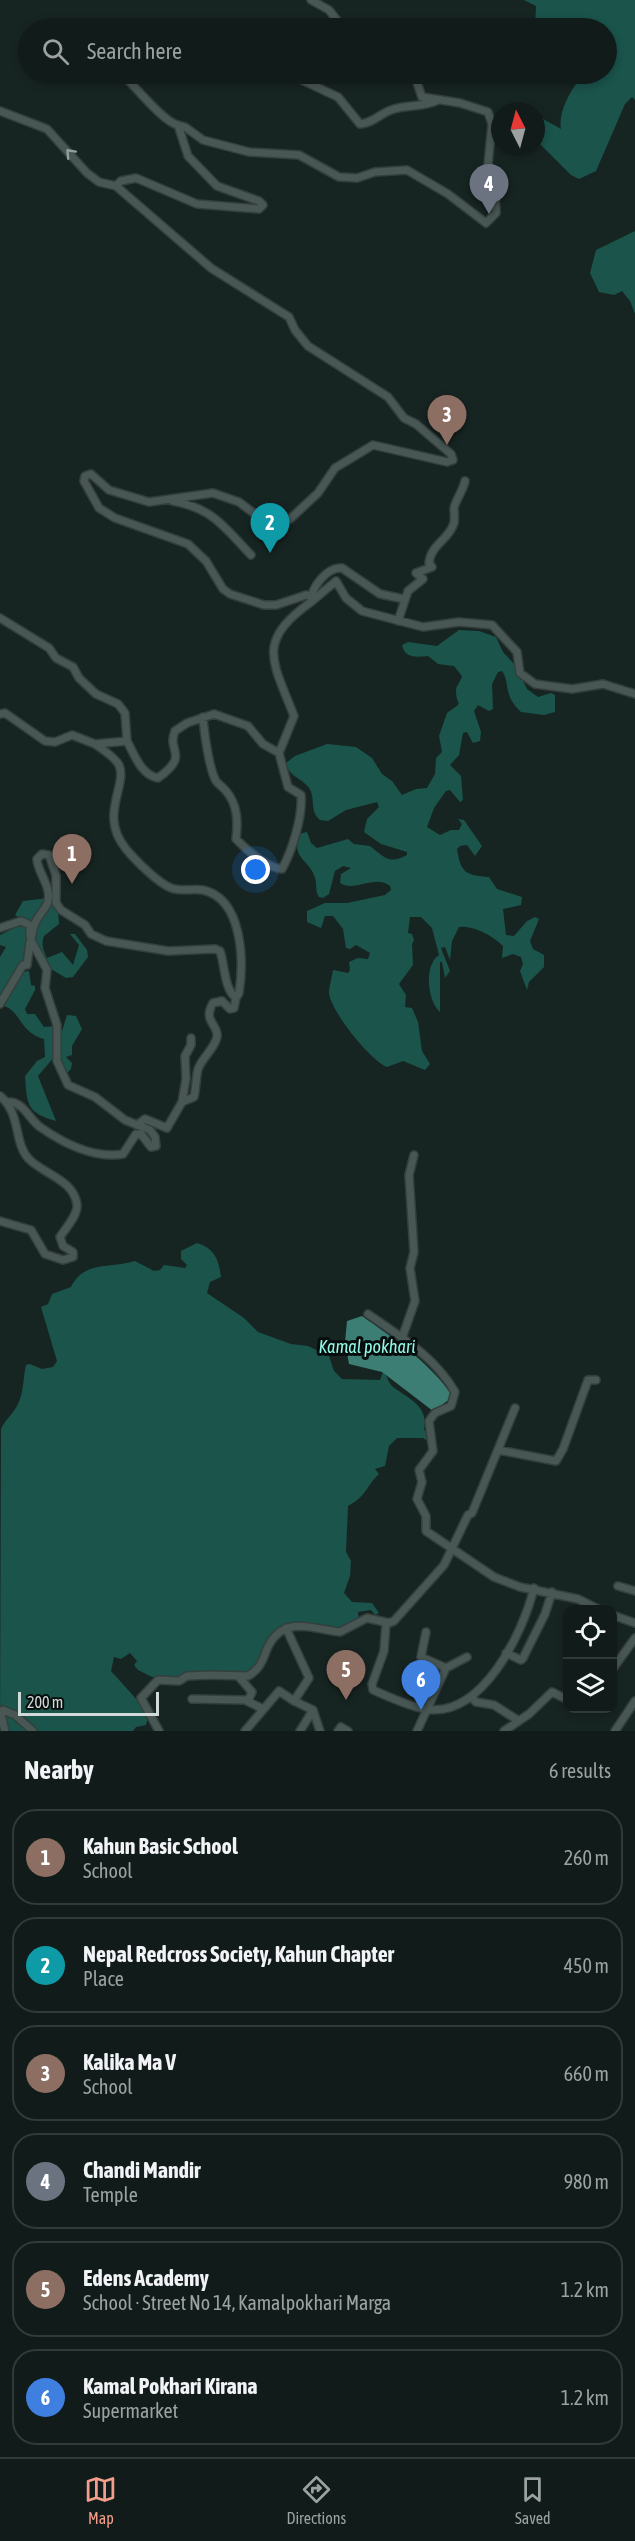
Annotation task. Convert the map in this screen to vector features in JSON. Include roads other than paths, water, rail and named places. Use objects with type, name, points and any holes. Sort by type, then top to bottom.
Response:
[{"type":"street","points":[[311,0],[329,10],[335,18]]},
{"type":"street","points":[[131,84],[172,124],[185,126],[203,140],[249,152],[298,155],[339,177],[357,178],[375,172],[407,170],[448,194],[486,224],[496,213],[495,186],[488,165],[492,124],[488,112],[460,103],[422,97],[417,84]]},
{"type":"street","points":[[309,84],[338,98],[360,124],[369,123],[393,109],[428,105],[438,100]]},
{"type":"street","points":[[0,111],[46,129],[87,173],[99,182],[116,186],[211,268],[289,317],[295,330],[308,346],[388,397],[404,418],[452,454],[453,460],[447,462],[373,445],[335,468],[318,493],[290,519],[274,523],[264,521],[239,502],[213,493],[149,502],[109,490],[91,474],[85,476],[84,481],[99,508],[115,518],[188,544],[206,561],[223,589],[230,594],[264,605],[276,605],[306,595],[311,599]]},
{"type":"street","points":[[116,186],[121,181],[136,178],[197,204],[259,209],[262,205],[259,201],[217,186],[188,156],[178,125]]},
{"type":"street","points":[[398,621],[404,599],[410,588],[423,579],[416,573],[432,567],[429,563],[430,552],[444,540],[454,523],[455,506],[465,481]]},
{"type":"street","points":[[171,500],[196,505],[223,525],[251,555]]},
{"type":"street","points":[[311,599],[328,570],[336,568],[342,568],[380,594],[404,599]]},
{"type":"street","points":[[203,717],[204,738],[215,780],[228,793],[236,809],[238,824],[236,839],[253,855],[273,868],[282,869],[295,839],[297,820],[302,806],[301,795],[288,787],[279,753],[294,716],[272,658],[280,627],[311,599],[336,581],[346,598],[362,611],[423,627],[459,622],[492,625],[518,652],[520,673],[535,684],[572,689],[603,684],[635,694]]},
{"type":"street","points":[[0,618],[48,648],[56,658],[73,667],[79,678],[96,694],[118,704],[125,713],[127,741],[148,776],[158,778],[175,761],[176,753],[172,741],[175,731],[214,714],[248,726],[263,744],[279,753]]},
{"type":"street","points":[[0,714],[5,713],[45,741],[55,742],[72,735],[95,744],[118,765],[120,774],[113,810],[117,833],[128,851],[168,886],[181,890],[202,890],[223,900],[229,908],[238,936],[240,980],[234,1008],[230,1009],[222,1001],[210,1006],[209,1018],[218,1033],[216,1041],[208,1050],[198,1069],[194,1097],[182,1102]]},
{"type":"street","points":[[95,744],[127,741]]},
{"type":"street","points":[[23,966],[27,965],[36,922],[47,909],[49,894],[44,876],[37,865],[37,859],[42,854],[49,855],[56,875],[56,903],[61,910],[85,925],[91,934],[106,941],[137,947],[168,951],[197,949],[220,951],[226,966],[228,987],[236,998]]},
{"type":"street","points":[[0,928],[21,921],[30,925],[28,953],[23,966],[0,1004]]},
{"type":"street","points":[[0,1096],[22,1107],[32,1120],[47,1131],[100,1155],[123,1154],[136,1134],[141,1134],[151,1147],[154,1147],[156,1142],[153,1133],[94,1097],[68,1085],[57,1061],[57,1025],[45,988],[47,970],[31,940]]},
{"type":"street","points":[[137,1125],[145,1119],[167,1128],[182,1102],[186,1080],[185,1056],[191,1045],[190,1038]]},
{"type":"street","points":[[0,1221],[31,1230],[41,1252],[45,1254],[63,1260],[73,1257],[73,1252],[63,1246],[60,1237],[77,1211],[76,1201],[57,1177],[29,1159],[8,1102]]},
{"type":"street","points":[[402,1338],[415,1301],[410,1268],[414,1252],[409,1176],[414,1155]]},
{"type":"street","points":[[368,1314],[433,1362],[455,1392],[451,1406],[435,1413],[429,1420],[433,1451],[419,1468],[422,1480],[417,1499],[426,1516],[426,1531],[494,1578],[520,1587],[534,1588],[578,1599],[590,1605]]},
{"type":"street","points":[[498,1450],[556,1461],[563,1449],[588,1380],[596,1380]]},
{"type":"street","points":[[159,1731],[141,1698],[155,1682],[161,1679],[179,1681],[189,1676],[239,1677],[252,1674],[263,1660],[271,1640],[286,1628],[307,1625],[340,1632],[364,1618],[391,1623],[397,1618],[444,1565],[468,1515],[472,1513],[515,1408]]},
{"type":"street","points":[[618,1586],[635,1591]]},
{"type":"street","points":[[386,1623],[384,1651],[372,1687],[427,1709],[455,1706],[471,1697],[487,1681],[506,1653],[521,1626],[534,1588]]},
{"type":"street","points":[[506,1653],[521,1660],[523,1658],[545,1614],[552,1592]]},
{"type":"street","points":[[617,1617],[635,1623]]},
{"type":"street","points":[[286,1628],[309,1678],[294,1701]]},
{"type":"street","points":[[426,1632],[421,1657],[446,1668]]},
{"type":"street","points":[[617,1663],[635,1638]]},
{"type":"street","points":[[417,1731],[446,1668],[467,1657]]},
{"type":"street","points":[[239,1677],[252,1692],[248,1701]]},
{"type":"street","points":[[245,1731],[279,1691],[313,1710],[320,1731]]},
{"type":"street","points":[[508,1730],[552,1692],[563,1698]]},
{"type":"street","points":[[471,1697],[476,1702],[494,1705],[519,1721]]},
{"type":"street","points":[[192,1699],[248,1701],[263,1709]]},
{"type":"street","points":[[615,1731],[635,1701]]},
{"type":"street","points":[[5,1731],[0,1712],[4,1710],[33,1731]]},
{"type":"street","points":[[300,1731],[313,1710]]},
{"type":"water","name":"Kamal pokhari","points":[[362,1316],[432,1371],[451,1394],[450,1399],[433,1411],[382,1372],[349,1364],[345,1342],[347,1321]]},
{"type":"place","name":"Chandi Mandir","points":[[489,214]]},
{"type":"place","name":"Kalika Ma V","points":[[447,445]]},
{"type":"place","name":"Nepal Redcross Society, Kahun Chapter","points":[[270,553]]},
{"type":"place","name":"Kahun Basic School","points":[[72,884]]},
{"type":"place","name":"Edens Academy","points":[[346,1700]]},
{"type":"place","name":"Kamal Pokhari Kirana","points":[[421,1710]]}]
